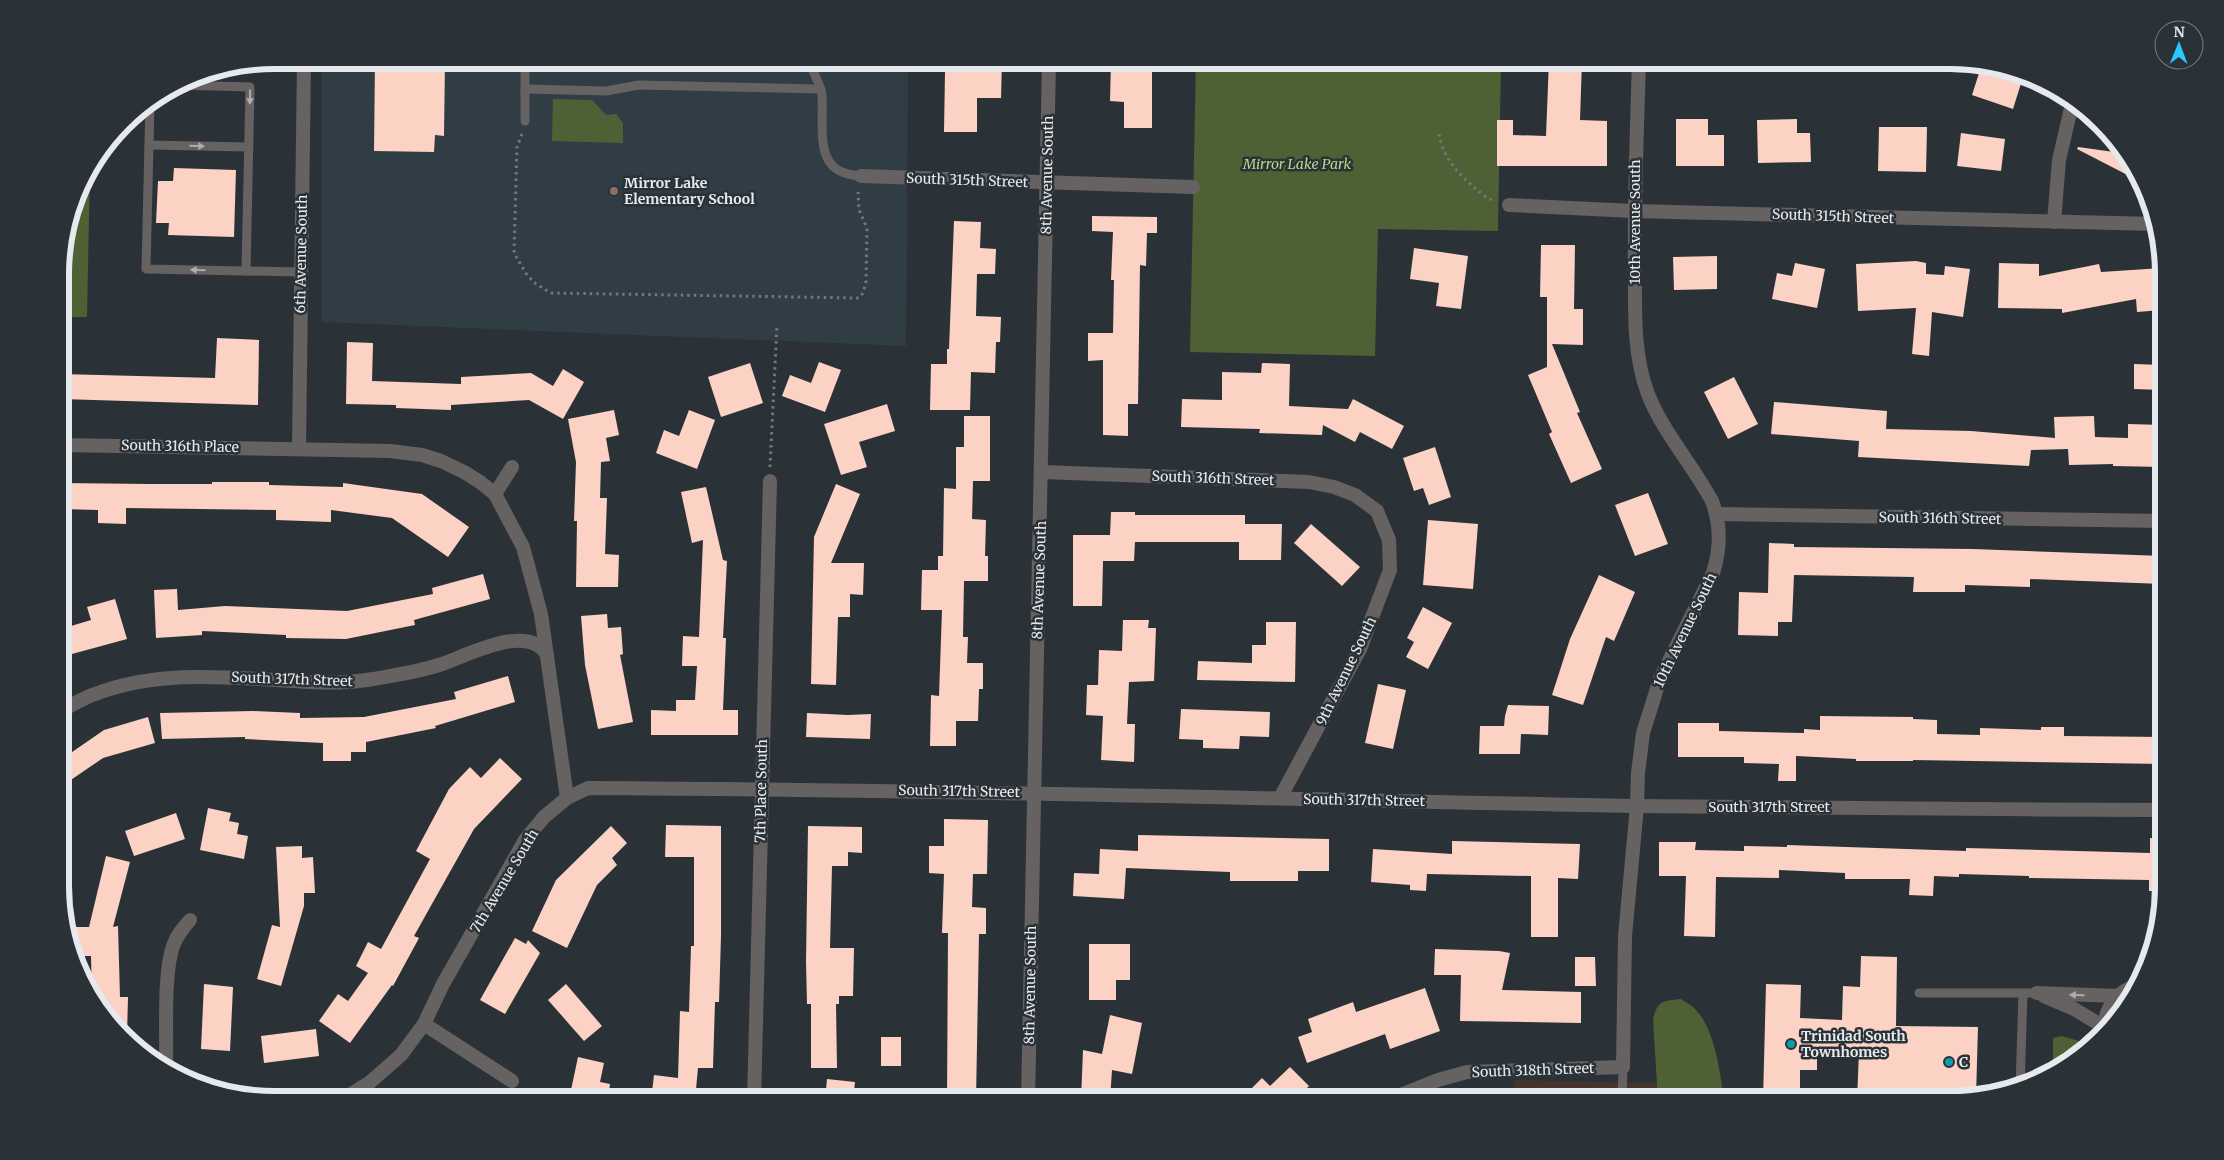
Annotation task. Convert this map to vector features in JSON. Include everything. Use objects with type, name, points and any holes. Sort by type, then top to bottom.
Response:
[{"type":"street","name":"6th Avenue South","points":[[299,448],[304,69]]},
{"type":"street","name":"8th Avenue South","points":[[1028,1091],[1049,69]]},
{"type":"street","name":"10th Avenue South","points":[[1623,1067],[1625,936],[1639,764],[1647,716],[1666,664],[1713,572],[1719,549],[1717,514],[1706,489],[1659,416],[1648,394],[1636,339],[1634,211],[1639,69]]},
{"type":"street","points":[[2054,222],[2059,160],[2071,108]]},
{"type":"street","name":"South 315th Street","points":[[859,175],[1193,187]]},
{"type":"street","name":"South 315th Street","points":[[1509,205],[1634,211],[2149,224]]},
{"type":"street","name":"South 316th Place","points":[[69,445],[299,448]]},
{"type":"street","points":[[299,448],[390,451],[422,455],[464,472],[495,494],[523,547],[541,614],[567,798]]},
{"type":"street","points":[[495,494],[512,467]]},
{"type":"street","name":"South 316th Street","points":[[1042,472],[1309,482],[1334,487],[1355,495],[1377,510]]},
{"type":"street","name":"7th Place South","points":[[754,1091],[770,482]]},
{"type":"street","name":"9th Avenue South","points":[[1280,798],[1360,649],[1390,570],[1389,540],[1377,510]]},
{"type":"street","name":"South 316th Street","points":[[1717,514],[2155,521]]},
{"type":"street","name":"South 317th Street","points":[[69,707],[94,694],[154,679],[185,676],[312,682],[363,681],[439,665],[515,640],[534,644],[545,650],[547,655]]},
{"type":"street","name":"South 317th Street","points":[[567,798],[588,788],[761,789],[1033,792],[1637,806],[2155,810]]},
{"type":"street","name":"7th Avenue South","points":[[355,1091],[369,1083],[401,1055],[424,1024],[444,984],[525,840],[544,817],[567,798]]},
{"type":"street","points":[[166,1061],[169,964],[179,932],[190,920]]},
{"type":"street","points":[[2106,1020],[2110,1005],[2128,989]]},
{"type":"street","points":[[2030,993],[2118,996]]},
{"type":"street","points":[[2030,993],[2076,1010],[2100,1027]]},
{"type":"street","points":[[424,1024],[512,1081]]},
{"type":"street","name":"South 318th Street","points":[[1410,1091],[1438,1080],[1467,1072],[1623,1067]]},
{"type":"lane","points":[[524,121],[525,69]]},
{"type":"lane","points":[[811,69],[821,89],[824,148],[828,159],[834,167],[844,173],[859,175]]},
{"type":"lane","points":[[192,85],[250,87],[246,271]]},
{"type":"lane","points":[[525,89],[606,91],[639,85],[821,89]]},
{"type":"lane","points":[[150,110],[146,269],[301,272]]},
{"type":"lane","points":[[149,145],[249,147]]},
{"type":"lane","points":[[1919,993],[2030,993],[2021,1078]]},
{"type":"lane","points":[[1622,1091],[1623,1067]]},
{"type":"path","points":[[524,121],[524,128],[517,147],[514,253],[527,275],[536,284],[551,292],[859,298],[863,293],[866,282],[867,228],[859,210],[859,175]]},
{"type":"path","points":[[1440,134],[1442,148],[1456,171],[1487,198],[1509,205]]},
{"type":"path","points":[[770,482],[777,325]]},
{"type":"shaded area","name":"Mirror Lake Elementary School","points":[[322,69],[908,69],[906,346],[322,322]]},
{"type":"shaded area","points":[[1515,1080],[1659,1083],[1659,1091],[1514,1091]]},
{"type":"green space","name":"Mirror Lake Park","points":[[1196,69],[1501,69],[1498,231],[1378,229],[1375,356],[1190,352]]},
{"type":"green space","points":[[553,99],[592,100],[606,115],[616,114],[623,123],[623,143],[552,141]]},
{"type":"green space","points":[[90,184],[87,317],[69,317],[69,260],[76,220]]},
{"type":"green space","points":[[1681,999],[1691,1005],[1707,1027],[1715,1051],[1723,1091],[1657,1091],[1653,1019],[1659,1005],[1670,1000]]},
{"type":"green space","points":[[2062,1036],[2079,1041],[2079,1046],[2053,1064],[2053,1038]]},
{"type":"building","points":[[375,69],[445,69],[444,136],[435,135],[434,152],[374,151]]},
{"type":"building","points":[[962,69],[1002,69],[1001,98],[977,98],[977,132],[944,132],[945,72],[962,72]]},
{"type":"building","points":[[1111,69],[1152,69],[1152,128],[1124,128],[1124,102],[1110,101]]},
{"type":"building","points":[[1549,69],[1582,69],[1580,120],[1607,121],[1607,166],[1497,166],[1497,120],[1513,120],[1513,135],[1546,136]]},
{"type":"building","points":[[1980,71],[2022,82],[2013,109],[1972,95]]},
{"type":"building","points":[[1676,119],[1708,119],[1708,135],[1724,135],[1724,166],[1676,166]]},
{"type":"building","points":[[1797,119],[1797,133],[1810,133],[1811,162],[1758,163],[1757,120]]},
{"type":"building","points":[[1879,127],[1927,127],[1926,172],[1878,171]]},
{"type":"building","points":[[1961,133],[2005,139],[2001,171],[1957,166]]},
{"type":"building","points":[[2078,147],[2114,152],[2131,177],[2077,149]]},
{"type":"building","points":[[174,168],[236,170],[234,237],[168,235],[169,223],[156,223],[158,181],[173,181]]},
{"type":"building","points":[[1092,216],[1157,217],[1157,233],[1147,233],[1146,266],[1140,265],[1138,404],[1128,404],[1128,436],[1103,435],[1103,360],[1088,361],[1088,333],[1113,333],[1114,280],[1111,280],[1113,232],[1092,231]]},
{"type":"building","points":[[954,221],[981,222],[980,248],[996,249],[995,274],[977,274],[976,316],[1001,317],[1000,342],[996,342],[995,373],[971,372],[970,410],[930,410],[931,364],[947,364],[947,349],[949,349]]},
{"type":"building","points":[[1541,245],[1575,245],[1574,309],[1583,309],[1583,345],[1552,344],[1580,412],[1577,413],[1602,469],[1571,483],[1549,434],[1552,432],[1528,375],[1547,367],[1547,297],[1540,297]]},
{"type":"building","points":[[1414,248],[1468,256],[1461,309],[1436,306],[1439,283],[1410,279]]},
{"type":"building","points":[[1717,256],[1717,289],[1674,290],[1673,257]]},
{"type":"building","points":[[1916,261],[1926,263],[1926,274],[1944,275],[1945,266],[1970,269],[1963,317],[1932,312],[1929,356],[1912,354],[1916,308],[1858,311],[1856,264]]},
{"type":"building","points":[[1795,263],[1825,269],[1817,308],[1772,299],[1777,273],[1792,276]]},
{"type":"building","points":[[1999,263],[2039,264],[2039,276],[2099,264],[2101,272],[2155,268],[2155,311],[2137,312],[2136,299],[2062,313],[2062,309],[1998,308]]},
{"type":"building","points":[[217,338],[259,340],[258,405],[69,399],[69,374],[215,378]]},
{"type":"building","points":[[347,342],[373,343],[372,381],[461,384],[461,377],[531,373],[553,386],[563,369],[584,382],[563,419],[529,400],[451,405],[451,410],[396,408],[396,405],[346,404]]},
{"type":"building","points":[[819,362],[841,370],[825,412],[782,396],[790,375],[811,383]]},
{"type":"building","points":[[750,363],[763,403],[721,417],[708,377]]},
{"type":"building","points":[[1262,363],[1290,364],[1289,406],[1348,409],[1353,399],[1404,426],[1392,449],[1360,432],[1355,442],[1323,425],[1322,435],[1259,433],[1260,429],[1181,427],[1182,399],[1222,400],[1222,372],[1261,373]]},
{"type":"building","points":[[2134,364],[2155,365],[2155,390],[2134,389]]},
{"type":"building","points":[[1734,377],[1758,424],[1728,439],[1704,392]]},
{"type":"building","points":[[1774,402],[1887,411],[1886,429],[1971,431],[2055,438],[2054,417],[2094,416],[2095,437],[2128,438],[2128,424],[2155,425],[2155,467],[2113,466],[2113,464],[2069,465],[2068,449],[2031,450],[2029,466],[1858,457],[1859,441],[1771,434]]},
{"type":"building","points":[[887,404],[895,431],[859,442],[867,467],[841,475],[824,424]]},
{"type":"building","points":[[614,410],[619,435],[606,438],[610,461],[601,462],[600,498],[607,498],[605,554],[619,555],[618,587],[576,587],[577,521],[574,521],[576,462],[568,419]]},
{"type":"building","points":[[689,410],[715,420],[697,469],[656,453],[664,430],[679,436]]},
{"type":"building","points":[[964,416],[990,416],[990,481],[973,481],[972,519],[986,520],[985,556],[988,556],[988,581],[964,581],[963,637],[968,637],[967,663],[983,663],[983,689],[979,689],[978,721],[956,721],[956,746],[930,746],[931,695],[939,696],[942,610],[921,610],[922,570],[938,570],[938,556],[943,556],[944,488],[956,489],[956,447],[964,447]]},
{"type":"building","points":[[1435,447],[1451,497],[1429,505],[1423,488],[1414,491],[1403,458]]},
{"type":"building","points":[[212,482],[269,482],[269,485],[343,487],[343,483],[422,494],[469,527],[448,557],[392,518],[331,510],[331,522],[276,520],[276,510],[126,508],[126,524],[98,523],[98,510],[69,509],[69,483],[212,484]]},
{"type":"building","points":[[836,484],[860,494],[831,563],[864,563],[863,595],[850,594],[850,617],[838,617],[836,685],[811,684],[814,537]]},
{"type":"building","points":[[706,487],[723,560],[727,561],[723,638],[726,638],[723,710],[738,710],[738,735],[651,735],[651,710],[676,711],[676,700],[695,700],[697,666],[682,666],[683,636],[699,637],[703,540],[692,543],[681,492]]},
{"type":"building","points":[[1648,493],[1668,544],[1635,556],[1615,505]]},
{"type":"building","points":[[1111,512],[1135,512],[1135,515],[1245,515],[1245,524],[1282,524],[1281,560],[1239,560],[1239,542],[1135,542],[1134,561],[1103,561],[1102,606],[1073,606],[1073,535],[1110,535]]},
{"type":"building","points":[[1428,520],[1478,524],[1473,589],[1423,585]]},
{"type":"building","points":[[1311,524],[1360,567],[1342,586],[1294,543]]},
{"type":"building","points":[[1769,543],[1794,544],[1794,547],[1973,549],[2155,556],[2155,584],[2030,579],[2030,587],[1965,585],[1965,592],[1913,592],[1914,577],[1794,575],[1792,622],[1778,622],[1778,636],[1738,635],[1739,592],[1768,593]]},
{"type":"building","points":[[483,574],[490,599],[414,620],[415,625],[346,639],[286,638],[286,635],[202,631],[202,635],[156,638],[154,590],[177,589],[178,610],[225,606],[347,611],[433,594],[432,588]]},
{"type":"building","points":[[1599,575],[1635,592],[1614,641],[1606,637],[1583,705],[1552,695],[1570,639]]},
{"type":"building","points":[[115,599],[127,639],[69,655],[69,627],[91,620],[87,607]]},
{"type":"building","points":[[1423,607],[1452,623],[1428,669],[1406,657],[1414,642],[1407,638]]},
{"type":"building","points":[[607,614],[608,628],[621,627],[623,654],[620,655],[633,722],[598,729],[585,665],[581,616]]},
{"type":"building","points":[[1123,620],[1149,620],[1148,628],[1156,628],[1154,681],[1129,682],[1127,724],[1135,724],[1134,762],[1101,760],[1103,716],[1086,715],[1087,685],[1098,685],[1099,650],[1122,651]]},
{"type":"building","points":[[1266,622],[1296,622],[1295,682],[1197,680],[1198,661],[1252,663],[1252,645],[1266,645]]},
{"type":"building","points":[[508,676],[515,702],[435,726],[436,728],[366,742],[366,752],[351,752],[351,761],[323,761],[323,743],[245,739],[245,737],[162,739],[160,713],[253,711],[300,713],[300,718],[364,717],[456,699],[454,692]]},
{"type":"building","points":[[1378,684],[1406,690],[1393,749],[1365,743]]},
{"type":"building","points":[[1508,705],[1549,706],[1548,735],[1521,734],[1520,754],[1479,754],[1480,726],[1504,726]]},
{"type":"building","points":[[1181,709],[1270,712],[1269,737],[1240,736],[1239,749],[1203,748],[1203,740],[1179,739]]},
{"type":"building","points":[[807,713],[871,714],[870,739],[806,737]]},
{"type":"building","points":[[1820,716],[1913,717],[1913,719],[1937,720],[1937,734],[1980,735],[1980,728],[2041,730],[2041,727],[2064,727],[2064,736],[2155,737],[2155,764],[1913,760],[1856,761],[1856,759],[1796,756],[1796,781],[1778,781],[1779,764],[1744,763],[1744,757],[1678,757],[1678,723],[1719,723],[1719,731],[1804,733],[1804,729],[1820,730]]},
{"type":"building","points":[[148,717],[155,743],[103,758],[69,781],[69,754],[104,730]]},
{"type":"building","points":[[500,758],[522,779],[474,829],[414,936],[419,938],[393,986],[350,1043],[319,1021],[338,994],[348,1001],[368,973],[356,966],[368,942],[381,949],[430,859],[416,851],[449,789],[470,767],[481,778]]},
{"type":"building","points":[[208,808],[231,813],[229,821],[239,823],[237,834],[248,836],[244,859],[200,850]]},
{"type":"building","points":[[176,813],[185,839],[134,856],[125,831]]},
{"type":"building","points":[[944,819],[988,820],[987,874],[973,874],[972,907],[986,908],[986,934],[979,934],[976,1091],[947,1091],[948,933],[942,933],[944,874],[929,873],[929,846],[944,846]]},
{"type":"building","points":[[666,825],[721,826],[719,1002],[715,1002],[713,1068],[698,1068],[696,1091],[652,1091],[654,1075],[678,1078],[680,1011],[689,1012],[691,946],[694,946],[694,857],[665,857]]},
{"type":"building","points":[[611,826],[627,843],[612,858],[617,865],[597,885],[567,948],[532,931],[556,880]]},
{"type":"building","points":[[808,826],[862,827],[862,853],[848,852],[848,866],[832,866],[830,948],[854,948],[853,996],[839,996],[839,1004],[836,1004],[837,1068],[811,1068],[811,1004],[807,1004],[806,962]]},
{"type":"building","points":[[1138,835],[1329,839],[1329,871],[1298,871],[1298,881],[1230,881],[1230,872],[1126,868],[1124,899],[1073,896],[1074,873],[1099,874],[1100,849],[1138,851]]},
{"type":"building","points":[[2150,838],[2155,838],[2155,891],[2149,891],[2149,880],[2029,878],[2029,876],[1959,874],[1959,877],[1934,876],[1933,896],[1909,895],[1910,879],[1845,879],[1845,873],[1779,870],[1779,878],[1716,877],[1715,937],[1684,936],[1686,876],[1659,876],[1659,842],[1696,842],[1695,850],[1744,851],[1744,846],[1787,847],[1787,845],[1966,851],[1966,848],[2150,853]]},
{"type":"building","points":[[1452,841],[1580,844],[1578,879],[1558,878],[1558,937],[1531,937],[1531,876],[1427,874],[1426,891],[1410,890],[1410,885],[1371,882],[1373,849],[1452,854]]},
{"type":"building","points":[[302,846],[302,858],[313,857],[315,893],[304,893],[304,906],[281,986],[257,979],[272,925],[280,927],[276,847]]},
{"type":"building","points":[[106,856],[130,862],[113,927],[118,926],[120,997],[128,997],[127,1029],[119,1022],[103,1000],[92,980],[91,956],[81,956],[76,942],[76,927],[89,927]]},
{"type":"building","points":[[515,938],[526,944],[528,940],[540,953],[505,1014],[480,1000]]},
{"type":"building","points":[[1089,944],[1130,944],[1130,980],[1116,980],[1116,1000],[1089,1000]]},
{"type":"building","points":[[1435,949],[1510,953],[1502,990],[1581,992],[1581,1023],[1460,1021],[1461,975],[1434,975]]},
{"type":"building","points":[[1861,956],[1897,957],[1896,1026],[1978,1027],[1976,1090],[1857,1091],[1859,1052],[1817,1051],[1817,1070],[1800,1070],[1800,1091],[1763,1091],[1766,984],[1801,985],[1800,1018],[1842,1020],[1843,986],[1860,987]]},
{"type":"building","points":[[1575,957],[1595,957],[1596,986],[1575,986]]},
{"type":"building","points":[[204,984],[233,987],[230,1051],[201,1049]]},
{"type":"building","points":[[566,984],[602,1026],[584,1041],[548,1000]]},
{"type":"building","points":[[1425,988],[1440,1031],[1390,1049],[1385,1034],[1307,1063],[1298,1037],[1312,1032],[1308,1019],[1353,1002],[1356,1012]]},
{"type":"building","points":[[1110,1015],[1142,1023],[1132,1074],[1112,1070],[1111,1091],[1081,1091],[1083,1050],[1102,1054]]},
{"type":"building","points":[[316,1029],[319,1056],[264,1063],[261,1036]]},
{"type":"building","points":[[881,1037],[901,1037],[901,1066],[881,1066]]},
{"type":"building","points":[[578,1057],[604,1063],[600,1082],[610,1084],[609,1091],[571,1090]]},
{"type":"building","points":[[1290,1067],[1309,1086],[1304,1091],[1249,1091],[1262,1078],[1270,1086]]},
{"type":"building","points":[[827,1079],[855,1082],[854,1091],[826,1091]]},
{"type":"place","name":"Mirror Lake Elementary School","points":[[614,191]]},
{"type":"place","name":"Trinidad South Townhomes","points":[[1791,1044]]},
{"type":"place","name":"C","points":[[1949,1062]]}]
